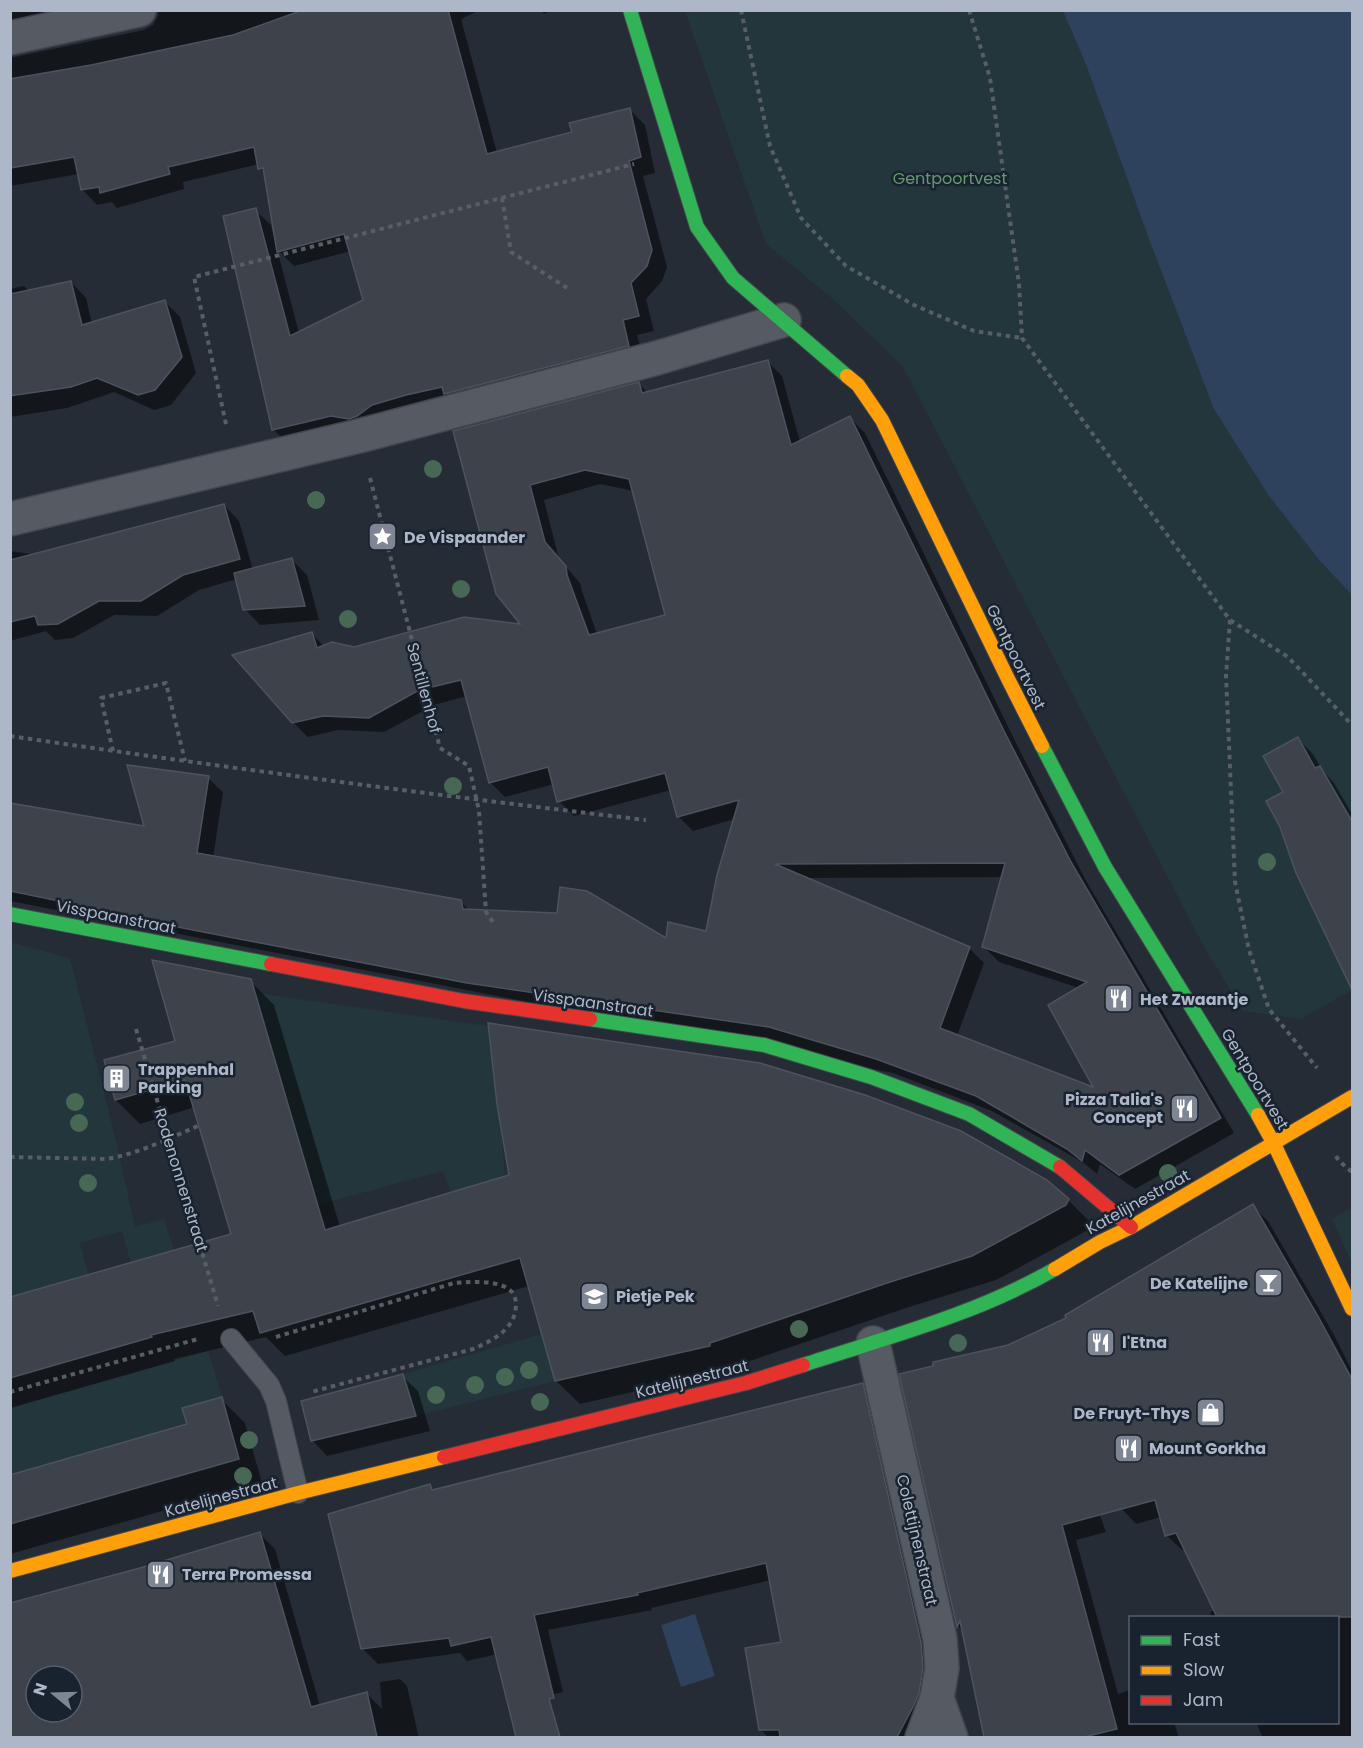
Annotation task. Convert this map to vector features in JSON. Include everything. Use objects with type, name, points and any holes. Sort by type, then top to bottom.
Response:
[{"type":"street","points":[[10,38],[139,10]]},
{"type":"street","name":"Gentpoortvest","points":[[630,10],[697,227],[733,278],[858,385],[882,420],[1008,679],[1105,867],[1249,1099],[1274,1144],[1353,1309]]},
{"type":"street","points":[[10,519],[359,436],[657,358],[784,320]]},
{"type":"street","name":"Visspaanstraat","points":[[10,914],[464,1001],[764,1045],[871,1077],[969,1114],[1058,1165],[1131,1227]]},
{"type":"street","name":"Katelijnestraat","points":[[10,1571],[298,1493],[746,1383],[951,1317],[1037,1279],[1100,1242],[1131,1227],[1353,1097]]},
{"type":"street","points":[[1338,1106],[1353,1111]]},
{"type":"street","name":"Colettijnenstraat","points":[[873,1343],[939,1639],[942,1668],[937,1698],[951,1737]]},
{"type":"street","points":[[922,1737],[937,1698]]},
{"type":"lane","points":[[232,1339],[269,1385],[276,1401],[298,1493]]},
{"type":"path","points":[[741,10],[770,146],[801,218],[846,266],[914,305],[974,331],[1022,338]]},
{"type":"path","points":[[969,10],[990,78],[1019,284],[1022,338],[1230,620],[1288,657],[1353,724]]},
{"type":"path","points":[[235,466],[194,277],[673,154]]},
{"type":"path","points":[[502,198],[511,252],[567,288]]},
{"type":"path","name":"Sentillenhof","points":[[359,436],[440,748],[469,766],[478,800],[486,912],[495,925]]},
{"type":"path","points":[[1230,620],[1226,676],[1235,882],[1249,950],[1269,1009],[1321,1073]]},
{"type":"path","points":[[113,751],[101,698],[166,683],[185,761]]},
{"type":"path","points":[[10,736],[478,800],[646,820]]},
{"type":"path","name":"Rodenonnenstraat","points":[[136,1029],[168,1139],[232,1339]]},
{"type":"path","points":[[10,1157],[106,1159],[120,1157],[200,1125]]},
{"type":"path","points":[[10,1392],[454,1283],[498,1284],[512,1292],[516,1300],[514,1317],[510,1324],[504,1332],[490,1342],[473,1349],[276,1401]]},
{"type":"green space","name":"Gentpoortvest","points":[[685,11],[1063,11],[1087,67],[1321,562],[1352,595],[1352,990],[1301,1019],[1243,1011],[1203,945],[903,367],[833,299],[766,244]]},
{"type":"green space","points":[[10,942],[70,958],[114,1132],[135,1227],[164,1219],[174,1251],[131,1263],[122,1231],[80,1243],[88,1275],[10,1297]]},
{"type":"green space","points":[[255,993],[488,1026],[505,1176],[451,1193],[443,1171],[317,1205]]},
{"type":"green space","points":[[1352,1207],[1352,1264],[1332,1219]]},
{"type":"green space","points":[[542,1334],[555,1381],[416,1416],[403,1374]]},
{"type":"green space","points":[[208,1351],[222,1397],[182,1408],[187,1424],[11,1475],[11,1408]]},
{"type":"water","points":[[1063,11],[1352,11],[1352,595],[1321,562],[1269,496],[1214,409],[1087,67]]},
{"type":"water","points":[[695,1614],[715,1676],[681,1687],[661,1625]]},
{"type":"building","points":[[303,10],[448,10],[487,154],[572,132],[569,123],[630,108],[641,157],[629,161],[652,250],[647,266],[631,283],[639,316],[623,320],[629,346],[444,394],[442,387],[406,395],[372,405],[349,419],[331,416],[272,430],[223,216],[256,208],[290,336],[363,300],[344,234],[277,252],[263,168],[258,169],[254,147],[168,167],[170,174],[100,193],[99,187],[81,190],[74,157],[10,168],[10,79],[91,65],[233,35]]},
{"type":"building","points":[[71,281],[82,325],[165,300],[182,357],[155,390],[138,395],[97,378],[71,387],[10,396],[10,294]]},
{"type":"building","points":[[768,360],[791,445],[850,416],[1004,731],[1071,862],[1221,1118],[1119,1175],[1085,1150],[1082,1161],[1067,1149],[976,1096],[876,1059],[769,1027],[467,983],[141,920],[141,918],[10,891],[10,803],[144,826],[127,765],[209,776],[197,853],[461,900],[463,909],[557,913],[560,887],[587,891],[666,938],[668,922],[706,931],[717,875],[739,800],[677,817],[665,773],[557,802],[548,767],[489,783],[461,680],[419,690],[369,718],[323,716],[292,723],[232,655],[312,632],[317,648],[332,642],[354,647],[464,617],[520,624],[496,594],[453,431],[639,382],[642,393]],"holes":[[[585,470],[629,479],[665,615],[589,635],[567,575],[566,566],[545,542],[530,485]],[[1005,863],[982,947],[1087,982],[1048,1005],[1093,1087],[940,1028],[970,947],[775,864]]]},
{"type":"building","points":[[224,504],[240,559],[183,575],[141,601],[99,601],[58,624],[38,625],[35,616],[10,622],[10,560]]},
{"type":"building","points":[[292,558],[305,606],[243,610],[234,573]]},
{"type":"building","points":[[1298,737],[1315,768],[1320,766],[1353,823],[1353,992],[1296,873],[1280,827],[1266,801],[1283,792],[1263,756]]},
{"type":"building","points":[[152,960],[251,979],[325,1230],[509,1175],[497,1104],[488,1023],[760,1063],[865,1095],[961,1131],[1047,1180],[1069,1199],[1066,1205],[972,1256],[710,1343],[710,1346],[555,1381],[520,1258],[260,1333],[253,1311],[151,1335],[152,1337],[10,1378],[10,1297],[231,1234],[185,1080],[115,1100],[104,1060],[175,1041]]},
{"type":"building","points":[[1253,1204],[1353,1381],[1353,1617],[1217,1616],[1176,1533],[1165,1536],[1155,1500],[1062,1525],[1117,1729],[1084,1737],[984,1737],[960,1621],[957,1627],[899,1374],[933,1366],[933,1362],[1008,1345],[1066,1318],[1065,1315]]},
{"type":"building","points":[[403,1374],[416,1416],[311,1441],[301,1401]]},
{"type":"building","points":[[863,1383],[921,1642],[923,1667],[919,1693],[897,1737],[780,1737],[779,1730],[759,1730],[745,1648],[781,1642],[766,1563],[637,1593],[638,1595],[534,1615],[554,1698],[549,1699],[560,1737],[516,1737],[491,1637],[451,1646],[449,1638],[361,1649],[328,1514],[430,1484],[432,1490]]},
{"type":"building","points":[[222,1397],[239,1459],[10,1524],[10,1475],[187,1424],[182,1408]]},
{"type":"building","points":[[260,1532],[311,1707],[367,1692],[377,1737],[10,1737],[10,1603],[140,1568]]},
{"type":"traffic: fast","points":[[630,10],[697,227],[733,278],[847,376]]},
{"type":"traffic: fast","points":[[1042,746],[1105,867],[1258,1115]]},
{"type":"traffic: fast","points":[[10,914],[271,964]]},
{"type":"traffic: fast","points":[[590,1019],[764,1045],[871,1077],[969,1114],[1060,1167]]},
{"type":"traffic: fast","points":[[803,1365],[963,1312],[1055,1269]]},
{"type":"traffic: slow","points":[[847,376],[858,385],[882,420],[1042,746]]},
{"type":"traffic: slow","points":[[1055,1269],[1352,1097]]},
{"type":"traffic: slow","points":[[1258,1115],[1352,1309]]},
{"type":"traffic: slow","points":[[10,1571],[298,1493],[444,1457]]},
{"type":"traffic: jam","points":[[271,964],[464,1001],[590,1019]]},
{"type":"traffic: jam","points":[[1060,1167],[1131,1227]]},
{"type":"traffic: jam","points":[[444,1457],[746,1383],[803,1365]]},
{"type":"place","name":"De Vispaander","points":[[383,537]]},
{"type":"place","name":"Het Zwaantje","points":[[1119,999]]},
{"type":"place","name":"Trappenhal Parking","points":[[117,1078]]},
{"type":"place","name":"Pizza Talia's Concept","points":[[1184,1108]]},
{"type":"place","name":"De Katelijne","points":[[1269,1283]]},
{"type":"place","name":"Pietje Pek","points":[[595,1296]]},
{"type":"place","name":"l'Etna","points":[[1101,1342]]},
{"type":"place","name":"De Fruyt-Thys","points":[[1211,1413]]},
{"type":"place","name":"Mount Gorkha","points":[[1128,1448]]},
{"type":"place","name":"Terra Promessa","points":[[161,1574]]}]
